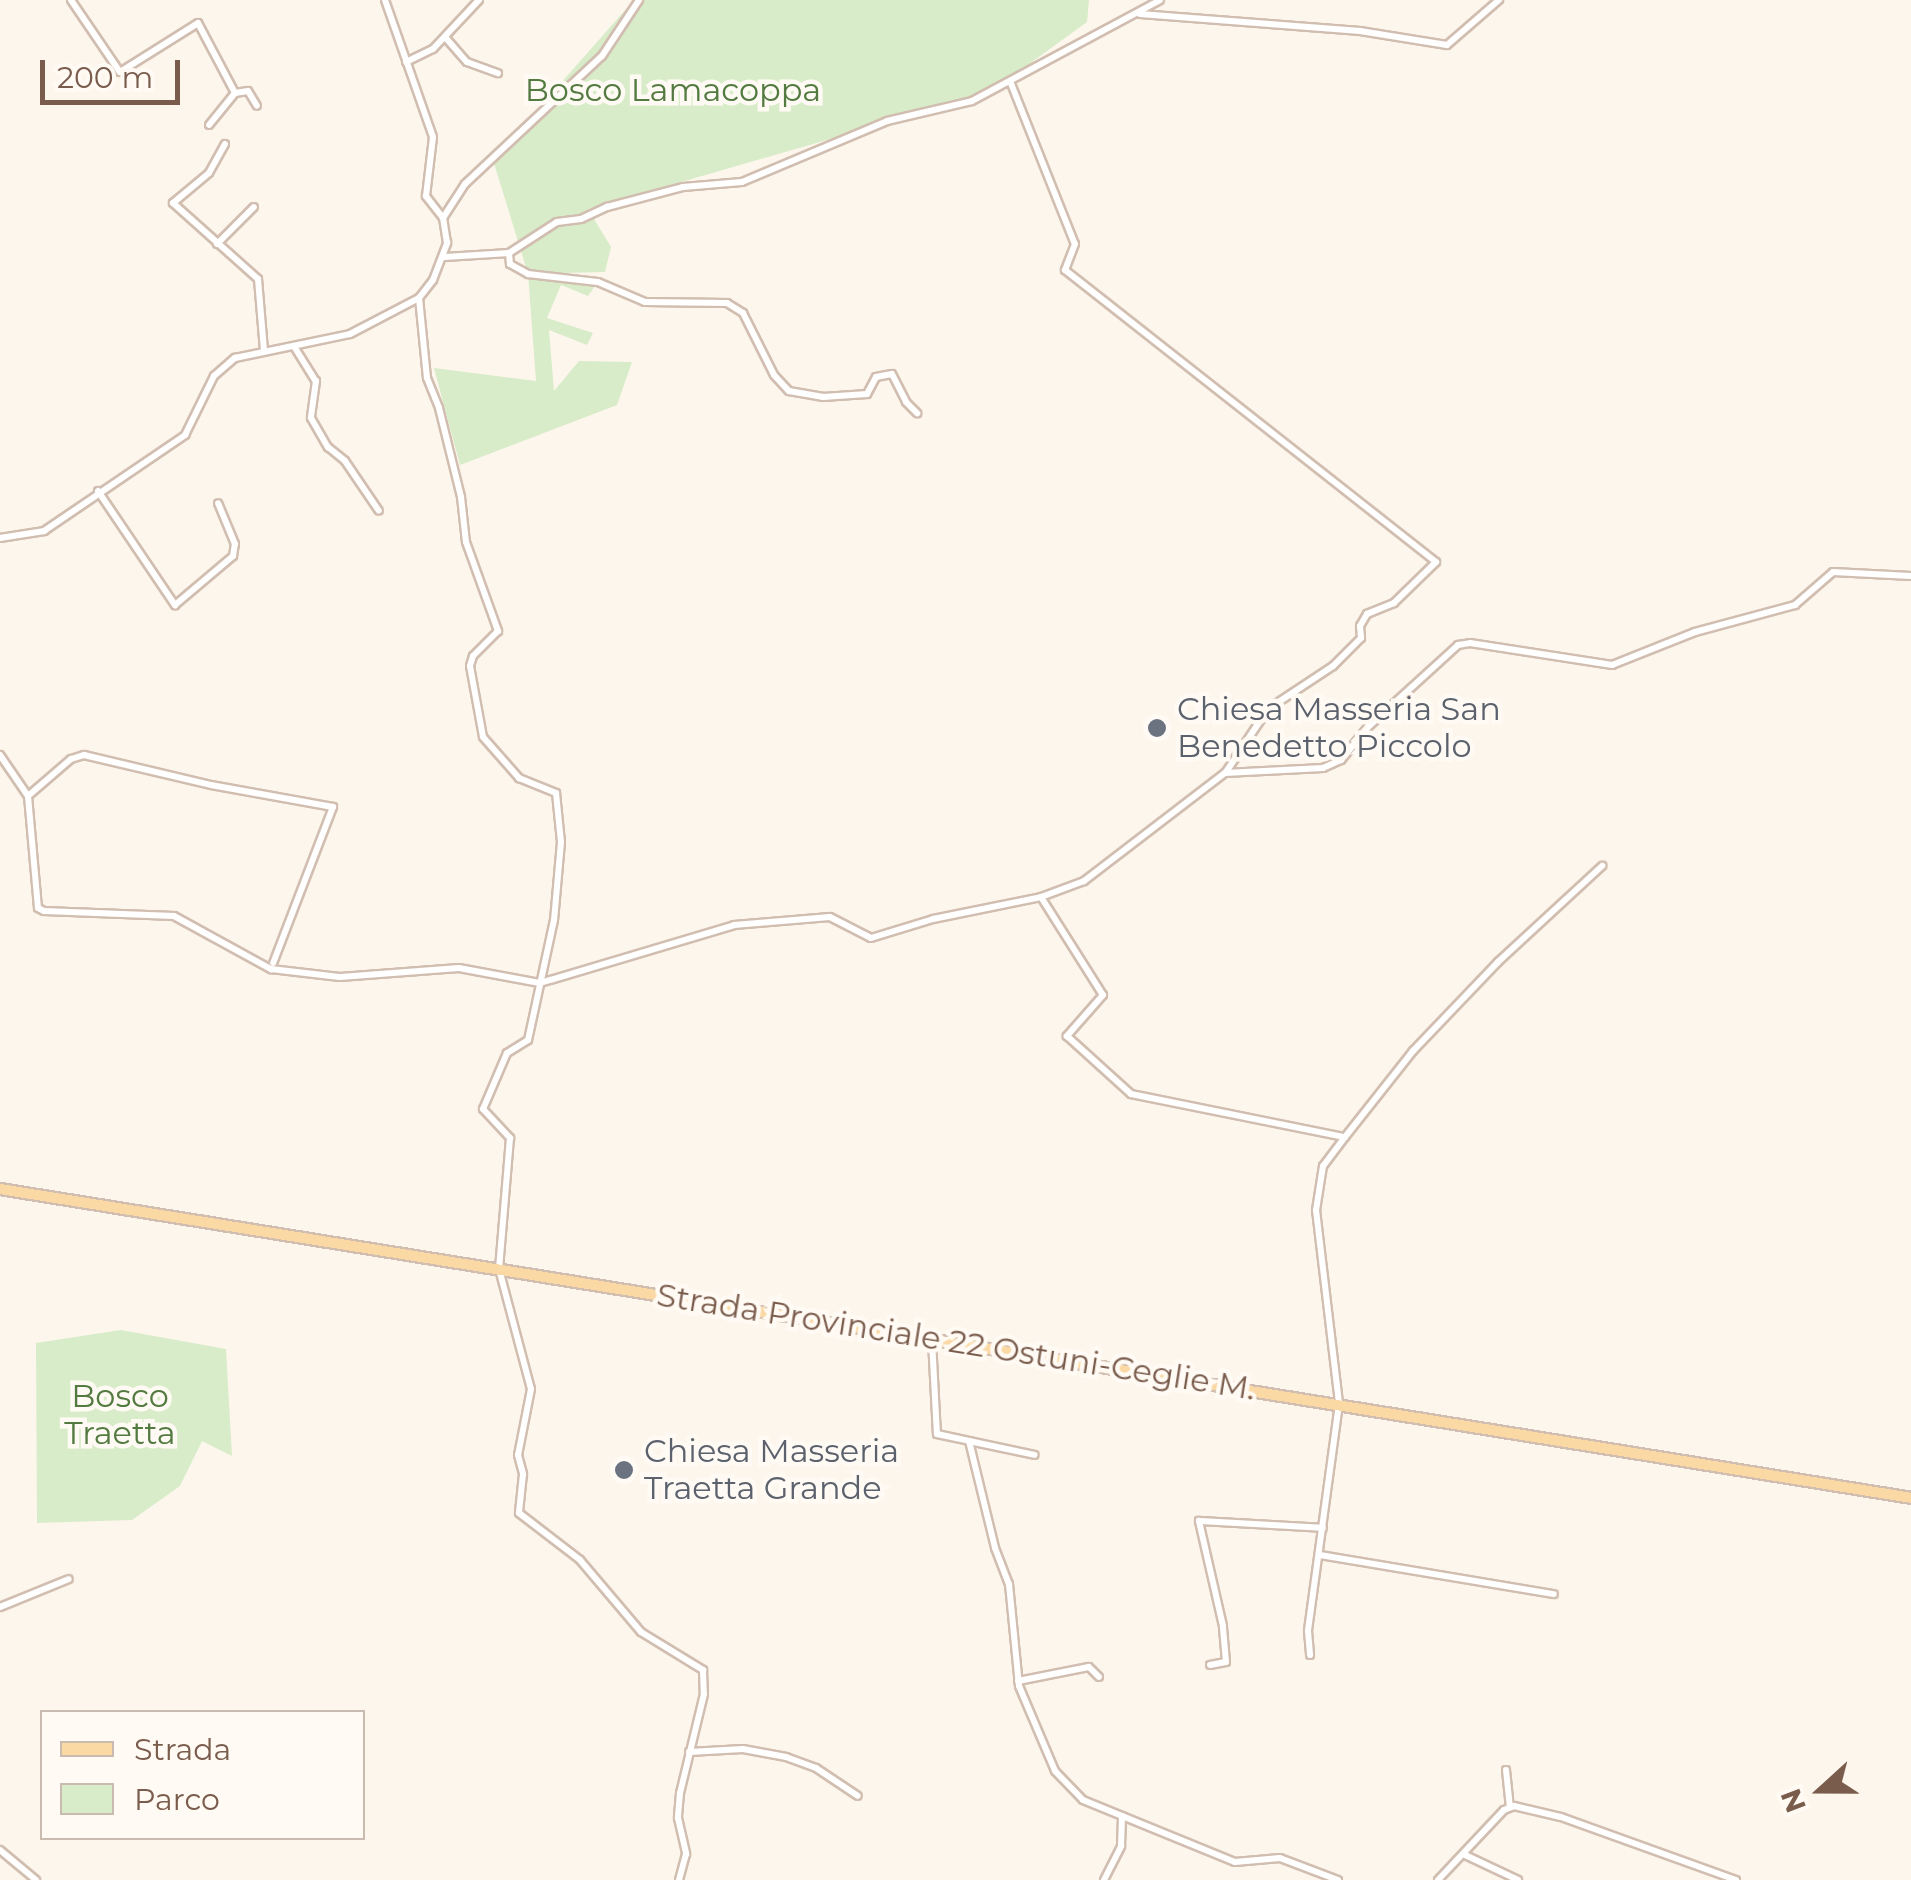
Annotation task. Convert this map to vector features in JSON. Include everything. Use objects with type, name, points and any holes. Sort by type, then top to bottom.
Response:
[{"type":"main road","name":"Strada Provinciale 22 Ostuni-Ceglie M.","points":[[0,1189],[1911,1498]]},
{"type":"street","points":[[71,0],[122,72],[198,23],[235,93]]},
{"type":"street","points":[[386,0],[432,137],[426,196],[443,218]]},
{"type":"street","points":[[406,62],[422,57],[479,0]]},
{"type":"street","points":[[0,538],[44,531],[185,435],[214,376],[224,366],[264,352],[350,334],[419,298],[444,257],[443,218],[465,184],[609,48],[638,0]]},
{"type":"street","points":[[1154,10],[1160,0]]},
{"type":"street","points":[[444,257],[509,253],[558,222],[683,187],[742,182],[888,122],[972,101],[1100,29],[1135,14],[1154,10],[1360,31],[1447,45],[1499,0]]},
{"type":"street","points":[[445,36],[467,62],[498,73]]},
{"type":"street","points":[[0,755],[28,796],[38,908],[174,916],[271,969],[340,978],[459,968],[540,983],[734,925],[830,917],[871,938],[933,919],[1041,897],[1084,881],[1225,772],[1268,709],[1333,666],[1361,638],[1360,626],[1366,614],[1394,603],[1436,562],[1065,270],[1075,244],[1010,80]]},
{"type":"street","points":[[209,125],[235,93],[248,91],[257,106]]},
{"type":"street","points":[[225,144],[209,173],[173,203],[258,279],[264,352]]},
{"type":"street","points":[[217,244],[254,207]]},
{"type":"street","points":[[509,253],[510,264],[528,274],[598,282],[645,302],[727,303],[743,313],[774,374],[789,391],[824,397],[867,394],[876,377],[892,374],[917,414]]},
{"type":"street","points":[[419,298],[427,378],[440,408],[461,497],[466,542],[498,631],[473,656],[470,666],[483,737],[519,778],[530,785],[550,788],[558,799],[562,842],[554,920],[528,1040],[507,1053],[483,1109],[510,1138],[500,1269],[531,1390],[518,1455],[522,1474],[519,1513],[580,1560],[642,1632],[702,1670],[704,1694],[678,1818],[686,1854],[679,1880]]},
{"type":"street","points":[[294,346],[316,381],[312,418],[328,447],[345,461],[379,511]]},
{"type":"street","points":[[98,492],[175,606],[234,556],[236,544],[218,503]]},
{"type":"street","points":[[1225,772],[1323,768],[1341,760],[1368,727],[1458,646],[1470,643],[1612,665],[1694,632],[1795,605],[1833,572],[1911,576]]},
{"type":"street","points":[[28,796],[71,759],[84,755],[211,785],[333,807],[273,963]]},
{"type":"street","points":[[1310,1655],[1308,1631],[1339,1404],[1316,1210],[1323,1166],[1425,1038],[1498,962],[1602,866]]},
{"type":"street","points":[[1041,897],[1103,994],[1067,1036],[1131,1094],[1345,1136]]},
{"type":"street","points":[[932,1339],[937,1434],[1035,1454]]},
{"type":"street","points":[[969,1441],[995,1548],[1009,1584],[1018,1681],[1054,1771],[1083,1800],[1235,1862],[1280,1858],[1338,1880]]},
{"type":"street","points":[[1210,1665],[1226,1662],[1223,1626],[1198,1521],[1322,1528]]},
{"type":"street","points":[[1320,1554],[1554,1594]]},
{"type":"street","points":[[0,1607],[69,1579]]},
{"type":"street","points":[[1018,1681],[1089,1667],[1100,1677]]},
{"type":"street","points":[[689,1752],[743,1749],[786,1756],[816,1768],[858,1796]]},
{"type":"street","points":[[1506,1770],[1510,1808]]},
{"type":"street","points":[[1438,1880],[1510,1808]]},
{"type":"street","points":[[1510,1808],[1561,1817],[1736,1880]]},
{"type":"street","points":[[1104,1880],[1121,1846],[1122,1816]]},
{"type":"street","points":[[0,1850],[36,1880]]},
{"type":"street","points":[[1463,1854],[1518,1880]]},
{"type":"green space","name":"Bosco Lamacoppa","points":[[634,0],[1089,0],[1087,22],[989,93],[588,209],[611,247],[605,272],[562,273],[598,282],[588,296],[561,285],[547,318],[593,333],[587,345],[549,330],[554,391],[579,361],[632,362],[617,405],[460,465],[434,368],[536,381],[528,274],[493,160]]},
{"type":"green space","name":"Bosco Traetta","points":[[121,1330],[226,1349],[232,1456],[202,1441],[180,1486],[132,1520],[37,1523],[36,1343]]},
{"type":"place","name":"Chiesa Masseria San Benedetto Piccolo","points":[[1157,728]]},
{"type":"place","name":"Chiesa Masseria Traetta Grande","points":[[624,1470]]}]
